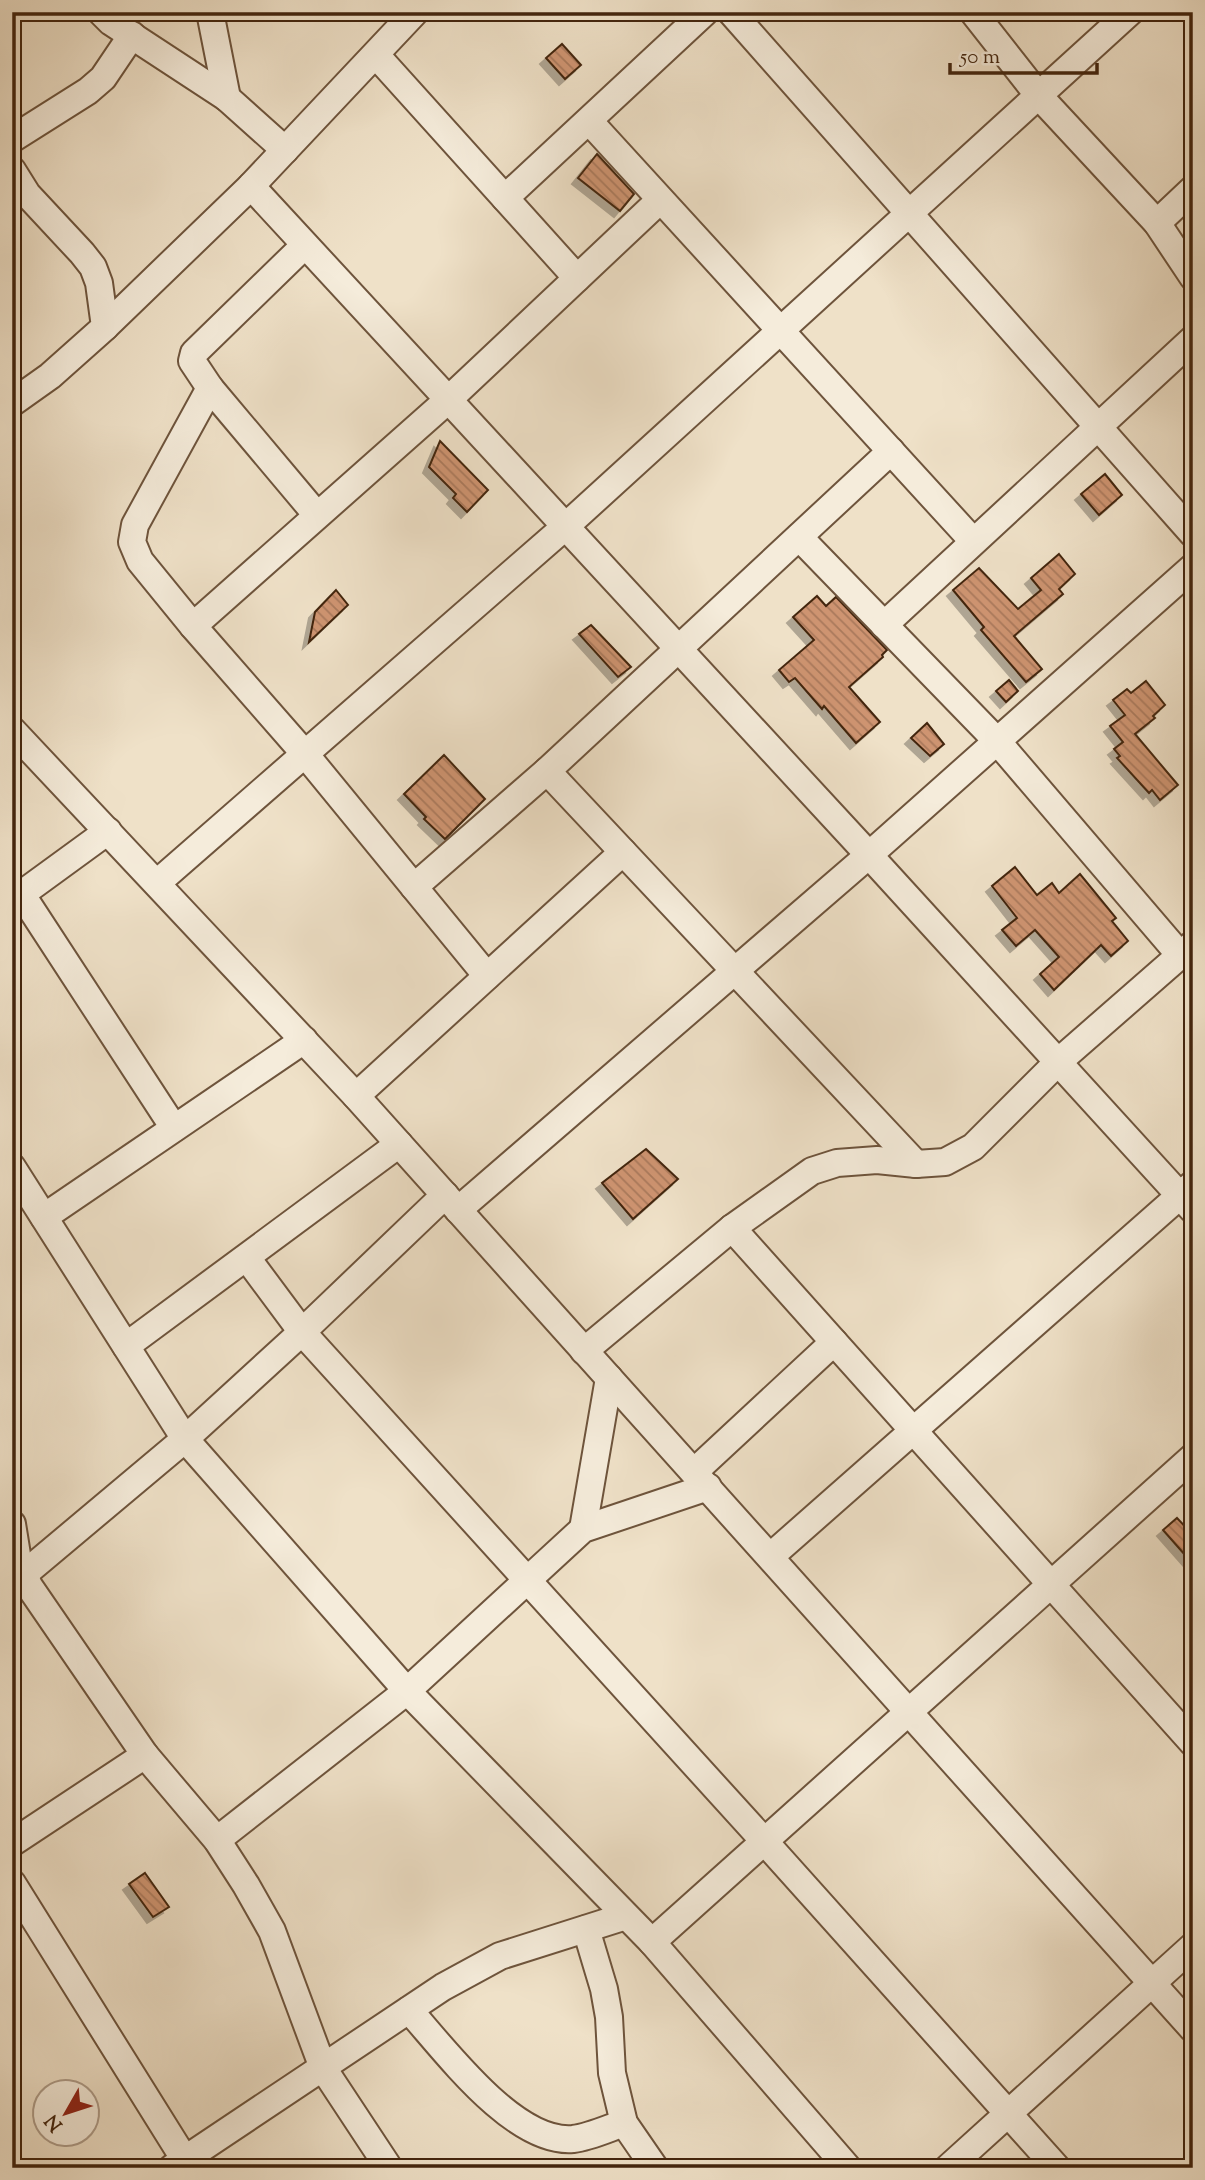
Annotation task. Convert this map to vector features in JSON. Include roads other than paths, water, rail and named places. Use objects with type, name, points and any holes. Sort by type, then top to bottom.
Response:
[{"type":"street","points":[[101,12],[111,22],[228,98],[285,150]]},
{"type":"street","points":[[210,12],[228,98]]},
{"type":"street","points":[[12,403],[50,376],[104,327],[250,186],[415,12]]},
{"type":"street","points":[[505,198],[705,12]]},
{"type":"street","points":[[732,12],[1193,534]]},
{"type":"street","points":[[973,12],[1040,96],[1157,223],[1193,276]]},
{"type":"street","points":[[157,883],[566,526],[1130,12]]},
{"type":"street","points":[[12,139],[88,92],[103,78],[132,35]]},
{"type":"street","points":[[376,55],[577,278]]},
{"type":"street","points":[[589,121],[973,541]]},
{"type":"street","points":[[12,170],[27,194],[93,267],[99,283],[104,327]]},
{"type":"street","points":[[250,186],[1059,1062],[1188,1197],[771,1556]]},
{"type":"street","points":[[1157,223],[1193,189]]},
{"type":"street","points":[[192,626],[448,400],[660,200]]},
{"type":"street","points":[[305,245],[194,353],[192,361],[210,388],[316,514]]},
{"type":"street","points":[[884,625],[1193,339]]},
{"type":"street","points":[[210,388],[135,525],[132,542],[140,561],[192,626],[305,754],[487,976]]},
{"type":"street","points":[[414,887],[547,771],[891,451]]},
{"type":"street","points":[[584,1351],[732,1228],[812,1171],[837,1163],[877,1160],[916,1164],[945,1162],[972,1147],[1059,1062],[1187,950],[997,741],[799,537]]},
{"type":"street","points":[[23,1575],[185,1439],[451,1202],[734,970],[869,855],[1193,567]]},
{"type":"street","points":[[12,730],[400,1144],[1193,2029]]},
{"type":"street","points":[[547,771],[916,1164]]},
{"type":"street","points":[[108,831],[17,898],[174,1128]]},
{"type":"street","points":[[356,1096],[623,852]]},
{"type":"street","points":[[44,1217],[304,1040]]},
{"type":"street","points":[[126,1346],[400,1144]]},
{"type":"street","points":[[12,1167],[185,1439],[407,1691],[652,1942],[848,2168]]},
{"type":"street","points":[[732,1228],[1193,1743]]},
{"type":"street","points":[[247,1258],[302,1332],[1057,2168]]},
{"type":"street","points":[[217,1840],[407,1691],[583,1529],[701,1480],[834,1342]]},
{"type":"street","points":[[583,1529],[609,1378]]},
{"type":"street","points":[[652,1942],[1051,1583],[1189,1467]]},
{"type":"street","points":[[12,1524],[23,1575],[145,1755],[217,1840],[246,1885],[272,1930],[323,2068],[389,2168]]},
{"type":"street","points":[[12,1843],[145,1755]]},
{"type":"street","points":[[12,1883],[179,2164],[443,1987],[500,1956],[626,1916]]},
{"type":"street","points":[[586,1929],[604,1989],[609,2017],[612,2073],[625,2123],[654,2168]]},
{"type":"street","points":[[947,2168],[1193,1946]]},
{"type":"street","points":[[408,2010],[499,2109],[519,2124],[558,2137],[574,2139],[625,2123]]}]
